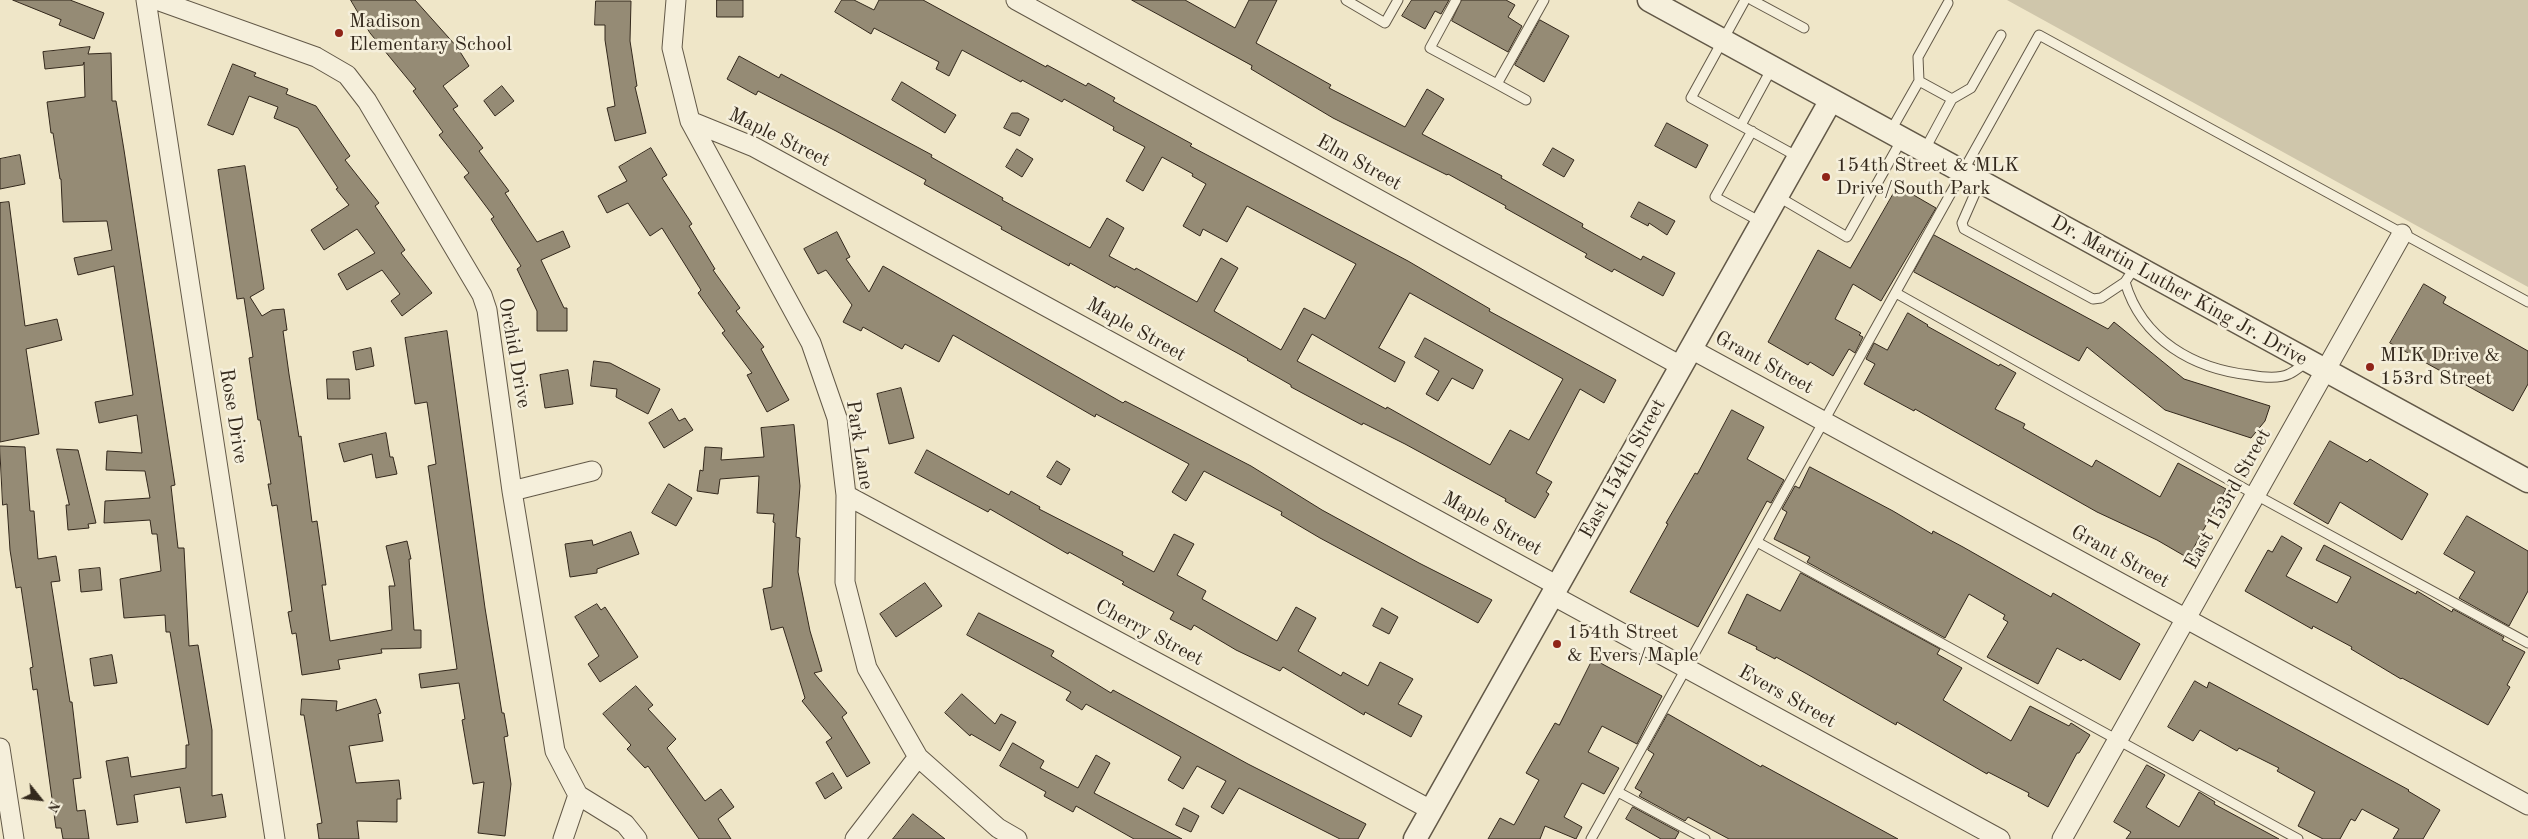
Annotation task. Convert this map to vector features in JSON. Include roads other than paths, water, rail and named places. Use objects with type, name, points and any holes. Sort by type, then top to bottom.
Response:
[{"type":"street","name":"Rose Drive","points":[[146,0],[275,839]]},
{"type":"street","name":"Orchid Drive","points":[[156,0],[316,57],[347,75],[367,101],[482,295],[487,310],[512,492],[555,751],[578,796]]},
{"type":"street","name":"Park Lane","points":[[676,0],[672,48],[690,121],[811,343],[837,418],[846,495],[845,582],[867,668],[918,757],[998,828],[1018,839]]},
{"type":"street","name":"Elm Street","points":[[1016,0],[1686,357]]},
{"type":"street","name":"Dr. Martin Luther King Jr. Drive","points":[[1649,0],[1972,177],[2130,274],[2317,366],[2528,481]]},
{"type":"street","name":"East 154th Street","points":[[1415,839],[1831,100]]},
{"type":"street","name":"Maple Street","points":[[690,121],[754,148],[1555,591]]},
{"type":"street","name":"East 153rd Street","points":[[2062,839],[2256,495],[2317,366],[2402,234]]},
{"type":"street","name":"Grant Street","points":[[1686,357],[1824,422],[2528,805]]},
{"type":"street","points":[[512,492],[592,471]]},
{"type":"street","name":"Cherry Street","points":[[846,495],[1432,810]]},
{"type":"street","name":"Evers Street","points":[[1555,591],[1687,668],[2000,839]]},
{"type":"street","points":[[0,748],[14,839]]},
{"type":"street","points":[[855,839],[918,757]]},
{"type":"street","points":[[563,839],[578,796],[625,824],[637,839]]},
{"type":"lane","points":[[1346,0],[1385,23],[1398,0]]},
{"type":"lane","points":[[1456,0],[1430,48],[1526,100]]},
{"type":"lane","points":[[1497,84],[1544,0]]},
{"type":"lane","points":[[1745,0],[1691,98],[1798,157]]},
{"type":"lane","points":[[1752,0],[1804,28]]},
{"type":"lane","points":[[1777,196],[1847,237],[1896,136],[1919,81],[1918,57],[1948,3]]},
{"type":"lane","points":[[1924,151],[1952,100],[1971,88],[2001,35]]},
{"type":"lane","points":[[1592,839],[1896,293],[1972,177],[2039,35],[2528,302]]},
{"type":"lane","points":[[1741,125],[1772,68]]},
{"type":"lane","points":[[1919,81],[1952,100]]},
{"type":"lane","points":[[1752,131],[1715,196],[1762,223]]},
{"type":"lane","points":[[1972,177],[1962,223],[1964,229],[2093,299],[2101,298],[2130,274]]},
{"type":"lane","points":[[2130,274],[2134,307],[2143,320],[2171,346],[2193,361],[2222,372],[2261,377],[2288,375],[2317,366]]},
{"type":"lane","points":[[1896,293],[2256,495],[2528,643]]},
{"type":"lane","points":[[1757,542],[2298,839]]},
{"type":"lane","points":[[1618,792],[1705,839]]},
{"type":"place","name":"Madison Elementary School","points":[[339,33]]},
{"type":"place","name":"154th Street & MLK Drive/South Park","points":[[1826,177]]},
{"type":"place","name":"MLK Drive & 153rd Street","points":[[2370,367]]},
{"type":"place","name":"154th Street & Evers/Maple","points":[[1557,644]]}]
